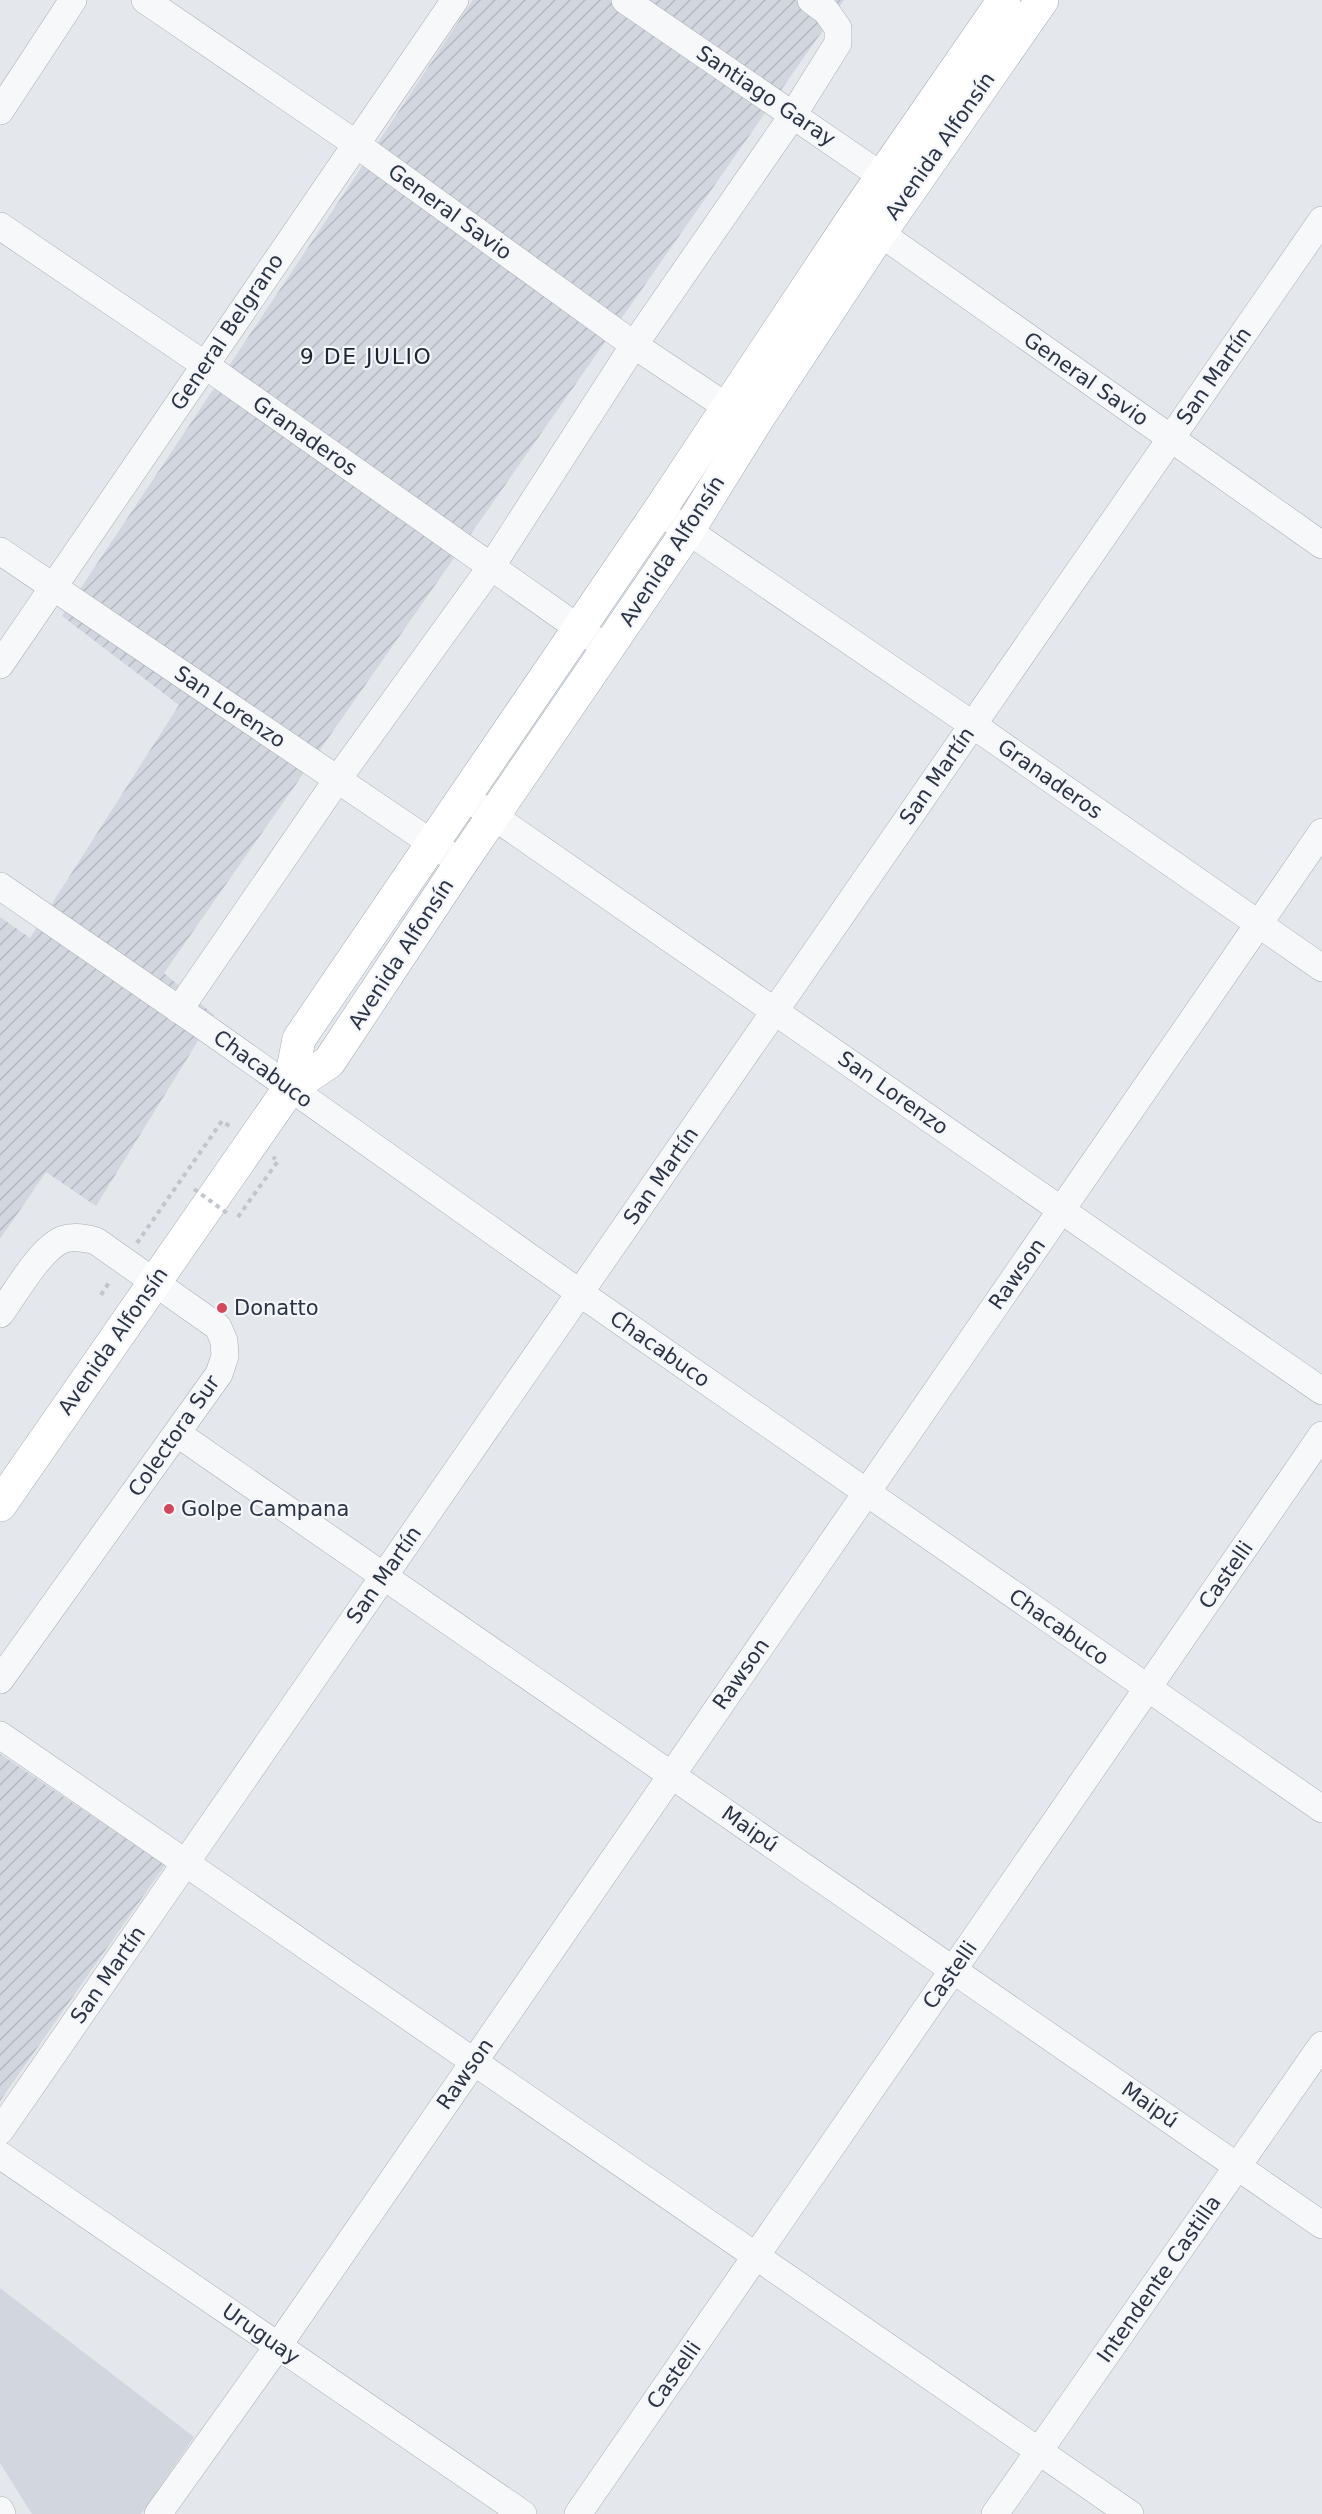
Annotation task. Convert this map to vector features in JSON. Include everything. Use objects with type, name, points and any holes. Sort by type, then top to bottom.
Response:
[{"type":"main road","name":"Avenida Alfonsín","points":[[0,1505],[289,1089],[329,1062],[689,529],[754,424],[880,233],[895,185],[1004,0]]},
{"type":"main road","name":"Avenida Alfonsín","points":[[289,1089],[298,1039],[659,511],[726,407],[895,185],[1042,0]]},
{"type":"street","points":[[0,111],[73,0]]},
{"type":"street","name":"General Savio","points":[[145,0],[356,144],[634,345],[754,424]]},
{"type":"street","name":"General Belgrano","points":[[0,665],[455,0]]},
{"type":"street","name":"Santiago Garay","points":[[625,0],[895,185]]},
{"type":"street","points":[[179,1010],[337,780],[491,567],[634,345],[793,115],[838,43],[838,28],[826,11],[811,0]]},
{"type":"street","name":"San Martín","points":[[0,2131],[1322,220]]},
{"type":"street","name":"Granaderos","points":[[0,226],[205,365],[608,649]]},
{"type":"street","name":"General Savio","points":[[880,233],[1322,545]]},
{"type":"street","name":"Granaderos","points":[[659,511],[689,529],[1322,968]]},
{"type":"street","name":"San Lorenzo","points":[[0,551],[461,864]]},
{"type":"street","name":"San Lorenzo","points":[[463,795],[1322,1391]]},
{"type":"street","name":"Rawson","points":[[158,2514],[278,2346],[1322,832]]},
{"type":"street","name":"Chacabuco","points":[[0,886],[1322,1809]]},
{"type":"street","name":"Colectora Sur","points":[[0,1314],[49,1247],[63,1239],[80,1237],[96,1241],[155,1281],[218,1327],[225,1341],[225,1356],[219,1374],[0,1680]]},
{"type":"street","name":"Maipú","points":[[178,1434],[1322,2224]]},
{"type":"street","name":"Castelli","points":[[578,2514],[1322,1435]]},
{"type":"street","points":[[0,1735],[1130,2514]]},
{"type":"street","name":"Intendente Castilla","points":[[995,2514],[1322,2045]]},
{"type":"street","name":"Uruguay","points":[[0,2155],[523,2514]]},
{"type":"street","points":[[0,2510],[2,2514]]},
{"type":"path","points":[[101,1294],[222,1121],[232,1128],[226,1136]]},
{"type":"path","points":[[192,1188],[227,1213]]},
{"type":"shaded area","points":[[473,0],[844,0],[164,973],[214,1015],[96,1206],[46,1172],[0,1239],[0,917],[30,938],[179,705],[62,616]]},
{"type":"shaded area","points":[[0,1754],[165,1865],[0,2101]]},
{"type":"shaded area","points":[[0,2288],[194,2437],[141,2514],[32,2514],[0,2463]]},
{"type":"place","name":"Donatto","points":[[222,1308]]},
{"type":"place","name":"Golpe Campana","points":[[169,1509]]},
{"type":"district","name":"9 DE JULIO","points":[[366,356]]}]
